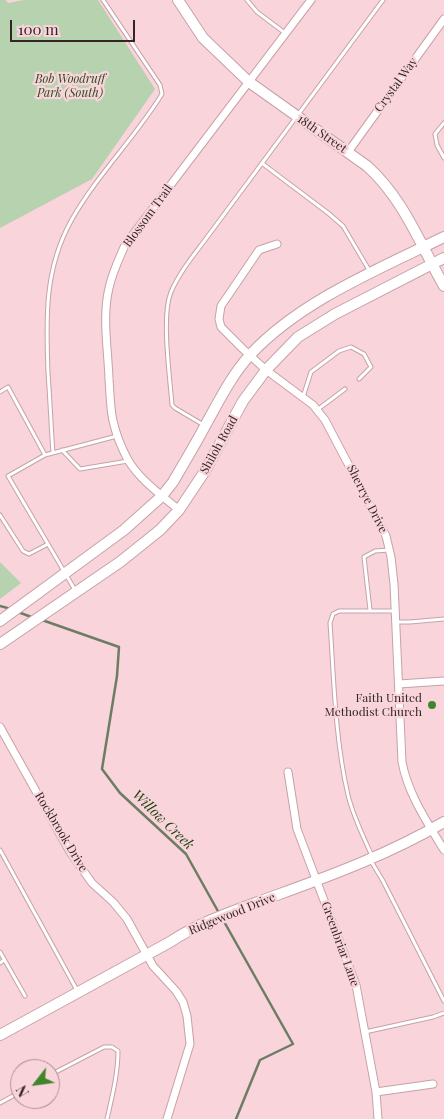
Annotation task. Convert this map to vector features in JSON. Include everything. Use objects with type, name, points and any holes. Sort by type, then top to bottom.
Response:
[{"type":"main road","name":"18th Street","points":[[178,0],[203,38],[249,82],[348,152],[381,178],[402,206],[444,286]]},
{"type":"main road","name":"Shiloh Road","points":[[1,620],[124,530],[162,496],[173,482],[231,379],[250,355],[287,321],[308,307],[370,273],[444,237]]},
{"type":"main road","name":"Shiloh Road","points":[[0,644],[144,543],[179,510],[205,471],[243,401],[266,370],[298,337],[444,258]]},
{"type":"main road","name":"Ridgewood Drive","points":[[0,1035],[188,930],[216,917],[372,860],[444,822]]},
{"type":"street","name":"Blossom Trail","points":[[179,510],[142,478],[128,460],[112,418],[106,316],[109,288],[125,245],[311,0]]},
{"type":"street","name":"Crystal Way","points":[[348,152],[444,19]]},
{"type":"street","name":"Sherrye Drive","points":[[277,244],[259,250],[221,306],[219,319],[221,328],[266,370],[317,410],[325,420],[386,536],[394,584],[404,776],[412,795],[444,850]]},
{"type":"street","points":[[400,684],[444,681]]},
{"type":"street","name":"Rockbrook Drive","points":[[0,727],[70,852],[92,883],[113,902],[127,919],[153,966],[176,991],[183,1002],[190,1044],[167,1119]]},
{"type":"street","name":"Greenbriar Lane","points":[[288,772],[297,829],[356,984],[376,1092],[378,1119]]},
{"type":"street","points":[[376,1092],[433,1084]]},
{"type":"lane","points":[[53,452],[46,313],[50,278],[59,247],[71,221],[86,197],[162,94],[160,85],[104,0]]},
{"type":"lane","points":[[248,0],[257,12],[286,34]]},
{"type":"lane","points":[[205,426],[172,405],[167,319],[170,295],[177,279],[383,0]]},
{"type":"lane","points":[[444,123],[436,134],[437,145],[444,158]]},
{"type":"lane","points":[[263,164],[343,226],[370,273]]},
{"type":"lane","points":[[303,398],[311,372],[338,350],[351,346],[364,354],[371,367],[359,379]]},
{"type":"lane","points":[[0,392],[8,387],[45,454]]},
{"type":"lane","points":[[317,410],[345,389]]},
{"type":"lane","points":[[76,591],[8,476],[45,454],[118,436]]},
{"type":"lane","points":[[62,450],[80,469],[128,460]]},
{"type":"lane","points":[[0,515],[23,551],[29,554],[48,544]]},
{"type":"lane","points":[[370,610],[364,557],[375,551],[389,550]]},
{"type":"lane","points":[[396,611],[339,611],[333,614],[330,623],[337,730],[348,796],[354,815],[372,860],[444,1001]]},
{"type":"lane","points":[[396,622],[444,619]]},
{"type":"lane","points":[[0,850],[78,992]]},
{"type":"lane","points":[[0,952],[24,996]]},
{"type":"lane","points":[[0,963],[4,960]]},
{"type":"lane","points":[[365,1032],[444,1013]]},
{"type":"lane","points":[[60,1070],[104,1047],[112,1047],[118,1051],[117,1069],[107,1119]]},
{"type":"green space","name":"Bob Woodruff Park (South)","points":[[0,0],[6,0],[8,3],[24,0],[98,0],[155,89],[92,179],[0,228]]},
{"type":"green space","points":[[0,562],[21,583],[0,599]]},
{"type":"waterway","name":"Willow Creek","points":[[0,606],[11,609]]},
{"type":"waterway","name":"Willow Creek","points":[[18,612],[34,618]]},
{"type":"waterway","name":"Willow Creek","points":[[42,620],[119,647],[117,676],[102,769],[120,793],[186,854],[219,913]]},
{"type":"waterway","name":"Willow Creek","points":[[222,918],[293,1044],[260,1060],[236,1119]]},
{"type":"place","name":"Faith United Methodist Church","points":[[432,705]]}]
